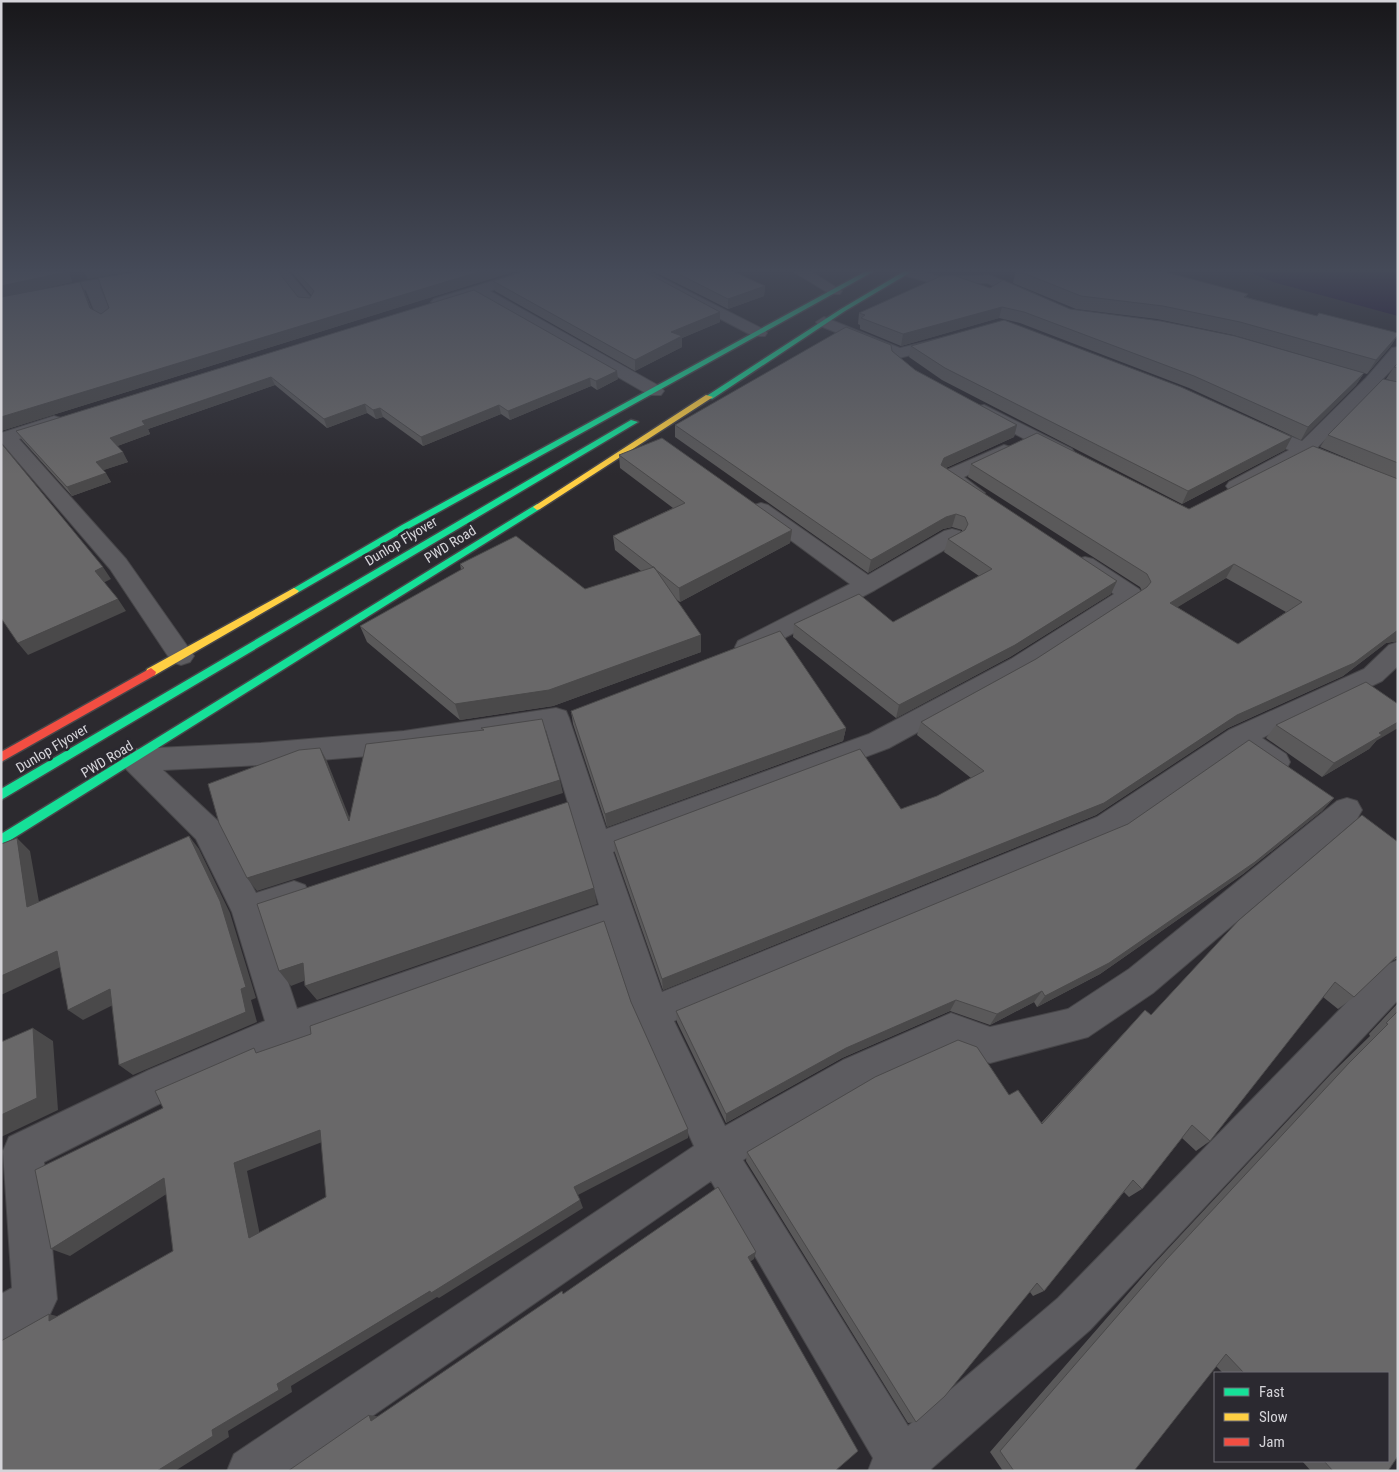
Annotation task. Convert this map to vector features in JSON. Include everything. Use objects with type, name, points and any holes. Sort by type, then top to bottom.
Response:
[{"type":"main road","points":[[1,758],[405,527],[655,391],[765,338]]},
{"type":"main road","name":"PWD Road","points":[[1,841],[135,760],[656,431],[799,338]]},
{"type":"main road","name":"Dunlop Flyover","points":[[1,795],[656,431]]},
{"type":"street","points":[[561,338],[655,391]]},
{"type":"street","points":[[854,338],[904,361],[962,338]]},
{"type":"street","points":[[1217,496],[1304,450],[1381,385],[1398,352]]},
{"type":"street","points":[[1354,376],[1381,385]]},
{"type":"street","points":[[968,402],[1078,459]]},
{"type":"street","points":[[71,416],[3,435],[118,564],[181,656]]},
{"type":"street","points":[[1243,422],[1398,489]]},
{"type":"street","points":[[990,503],[949,476],[1035,436]]},
{"type":"street","points":[[744,497],[867,585]]},
{"type":"street","points":[[726,654],[758,642],[867,585],[952,536]]},
{"type":"street","points":[[597,846],[879,741],[1020,665],[1131,594],[1065,551]]},
{"type":"street","points":[[652,1013],[1108,826],[1239,737],[1373,675],[1398,651]]},
{"type":"street","points":[[135,760],[261,754],[404,742],[565,714],[569,805],[597,846],[617,913],[652,1013],[707,1128],[716,1153],[901,1468],[1074,1314],[1356,1017],[1398,976]]},
{"type":"street","points":[[251,1471],[716,1153],[853,1075],[922,1042],[951,1031],[990,1045],[1075,1025],[1141,981],[1335,802],[1239,737]]},
{"type":"street","points":[[135,760],[206,830],[248,910],[286,1030]]},
{"type":"street","points":[[248,910],[322,885]]},
{"type":"street","points":[[1,1319],[35,1299],[23,1151],[162,1083],[286,1030],[617,913]]},
{"type":"building","points":[[1,338],[262,338],[1,417]]},
{"type":"building","points":[[319,338],[558,338],[617,371],[596,381],[590,378],[508,411],[499,405],[421,437],[380,408],[373,410],[365,404],[324,419],[271,377],[142,421],[145,425],[110,438],[123,452],[96,462],[106,473],[67,487],[16,431]]},
{"type":"building","points":[[595,338],[679,338],[635,360]]},
{"type":"building","points":[[827,338],[873,338],[891,345],[892,351],[915,370],[1017,425],[944,458],[941,465],[1117,581],[1015,645],[899,705],[794,624],[859,594],[893,622],[992,569],[948,539],[965,530],[968,524],[965,517],[956,514],[946,517],[871,560],[675,425]]},
{"type":"building","points":[[941,338],[1051,338],[1181,387],[1292,437],[1188,491],[945,368],[911,346]]},
{"type":"building","points":[[1092,338],[1241,338],[1364,373],[1308,427],[1194,376]]},
{"type":"building","points":[[1296,338],[1396,338],[1376,360]]},
{"type":"building","points":[[1383,379],[1398,382],[1398,463],[1328,435]]},
{"type":"building","points":[[1037,433],[1189,509],[1313,446],[1398,479],[1398,630],[1354,663],[1237,715],[1104,803],[662,979],[614,841],[860,749],[901,809],[937,796],[984,771],[921,722],[1036,659],[1147,587],[1151,582],[1147,574],[971,464]],"holes":[[[1234,564],[1302,602],[1238,644],[1170,603]]]},
{"type":"building","points":[[662,438],[792,530],[679,588],[613,536],[685,503],[619,455]]},
{"type":"building","points":[[1,443],[103,567],[95,571],[118,599],[18,643],[1,618]]},
{"type":"building","points":[[516,536],[585,589],[654,567],[701,635],[549,690],[455,704],[360,626],[464,568],[460,564]]},
{"type":"building","points":[[780,631],[846,728],[605,814],[571,711]]},
{"type":"building","points":[[1366,682],[1398,704],[1398,722],[1379,733],[1382,735],[1334,763],[1276,725]]},
{"type":"building","points":[[542,719],[560,780],[247,878],[219,823],[208,784],[299,750],[320,748],[349,821],[366,744],[484,730],[481,728]]},
{"type":"building","points":[[1249,740],[1334,798],[1255,862],[1109,963],[1045,996],[1042,991],[997,1014],[956,1000],[846,1048],[726,1114],[676,1011],[1128,824]]},
{"type":"building","points":[[568,802],[594,888],[305,986],[303,963],[279,971],[257,904]]},
{"type":"building","points":[[1362,815],[1398,842],[1398,955],[1354,997],[1335,982],[1210,1141],[1192,1125],[1142,1189],[1133,1180],[1044,1291],[1037,1283],[945,1396],[916,1422],[747,1152],[875,1077],[958,1040],[977,1047],[1009,1095],[1018,1090],[1042,1124],[1145,1010],[1151,1015],[1239,920]]},
{"type":"building","points":[[189,836],[220,901],[246,987],[241,989],[246,1012],[119,1065],[110,989],[68,1010],[57,951],[1,976],[1,844],[17,838],[27,907]]},
{"type":"building","points":[[604,921],[631,1002],[688,1129],[574,1187],[580,1200],[431,1293],[430,1291],[277,1384],[279,1390],[212,1430],[213,1436],[157,1471],[1,1471],[1,1341],[49,1314],[49,1321],[173,1251],[164,1178],[51,1249],[35,1170],[163,1108],[155,1091],[254,1048],[256,1053],[311,1034],[310,1026]],"holes":[[[320,1130],[326,1197],[249,1238],[234,1163]]]},
{"type":"building","points":[[1398,1011],[1398,1456],[1388,1471],[1333,1471],[1325,1462],[1389,1462],[1389,1372],[1243,1372],[1226,1354],[1134,1471],[1014,1471],[1000,1451],[1166,1260],[1349,1063],[1388,1024],[1386,1023]]},
{"type":"building","points":[[33,1028],[37,1098],[1,1115],[1,1042]]},
{"type":"building","points":[[718,1187],[756,1252],[748,1257],[858,1451],[835,1471],[288,1471],[369,1415],[371,1421],[562,1291],[563,1294]]},
{"type":"traffic: fast","points":[[294,591],[405,527],[750,338]]},
{"type":"traffic: fast","points":[[709,397],[800,338]]},
{"type":"traffic: fast","points":[[1,795],[634,422]]},
{"type":"traffic: fast","points":[[1,841],[537,507]]},
{"type":"traffic: slow","points":[[537,507],[709,397]]},
{"type":"traffic: slow","points":[[151,672],[294,591]]},
{"type":"traffic: jam","points":[[1,758],[151,672]]}]
